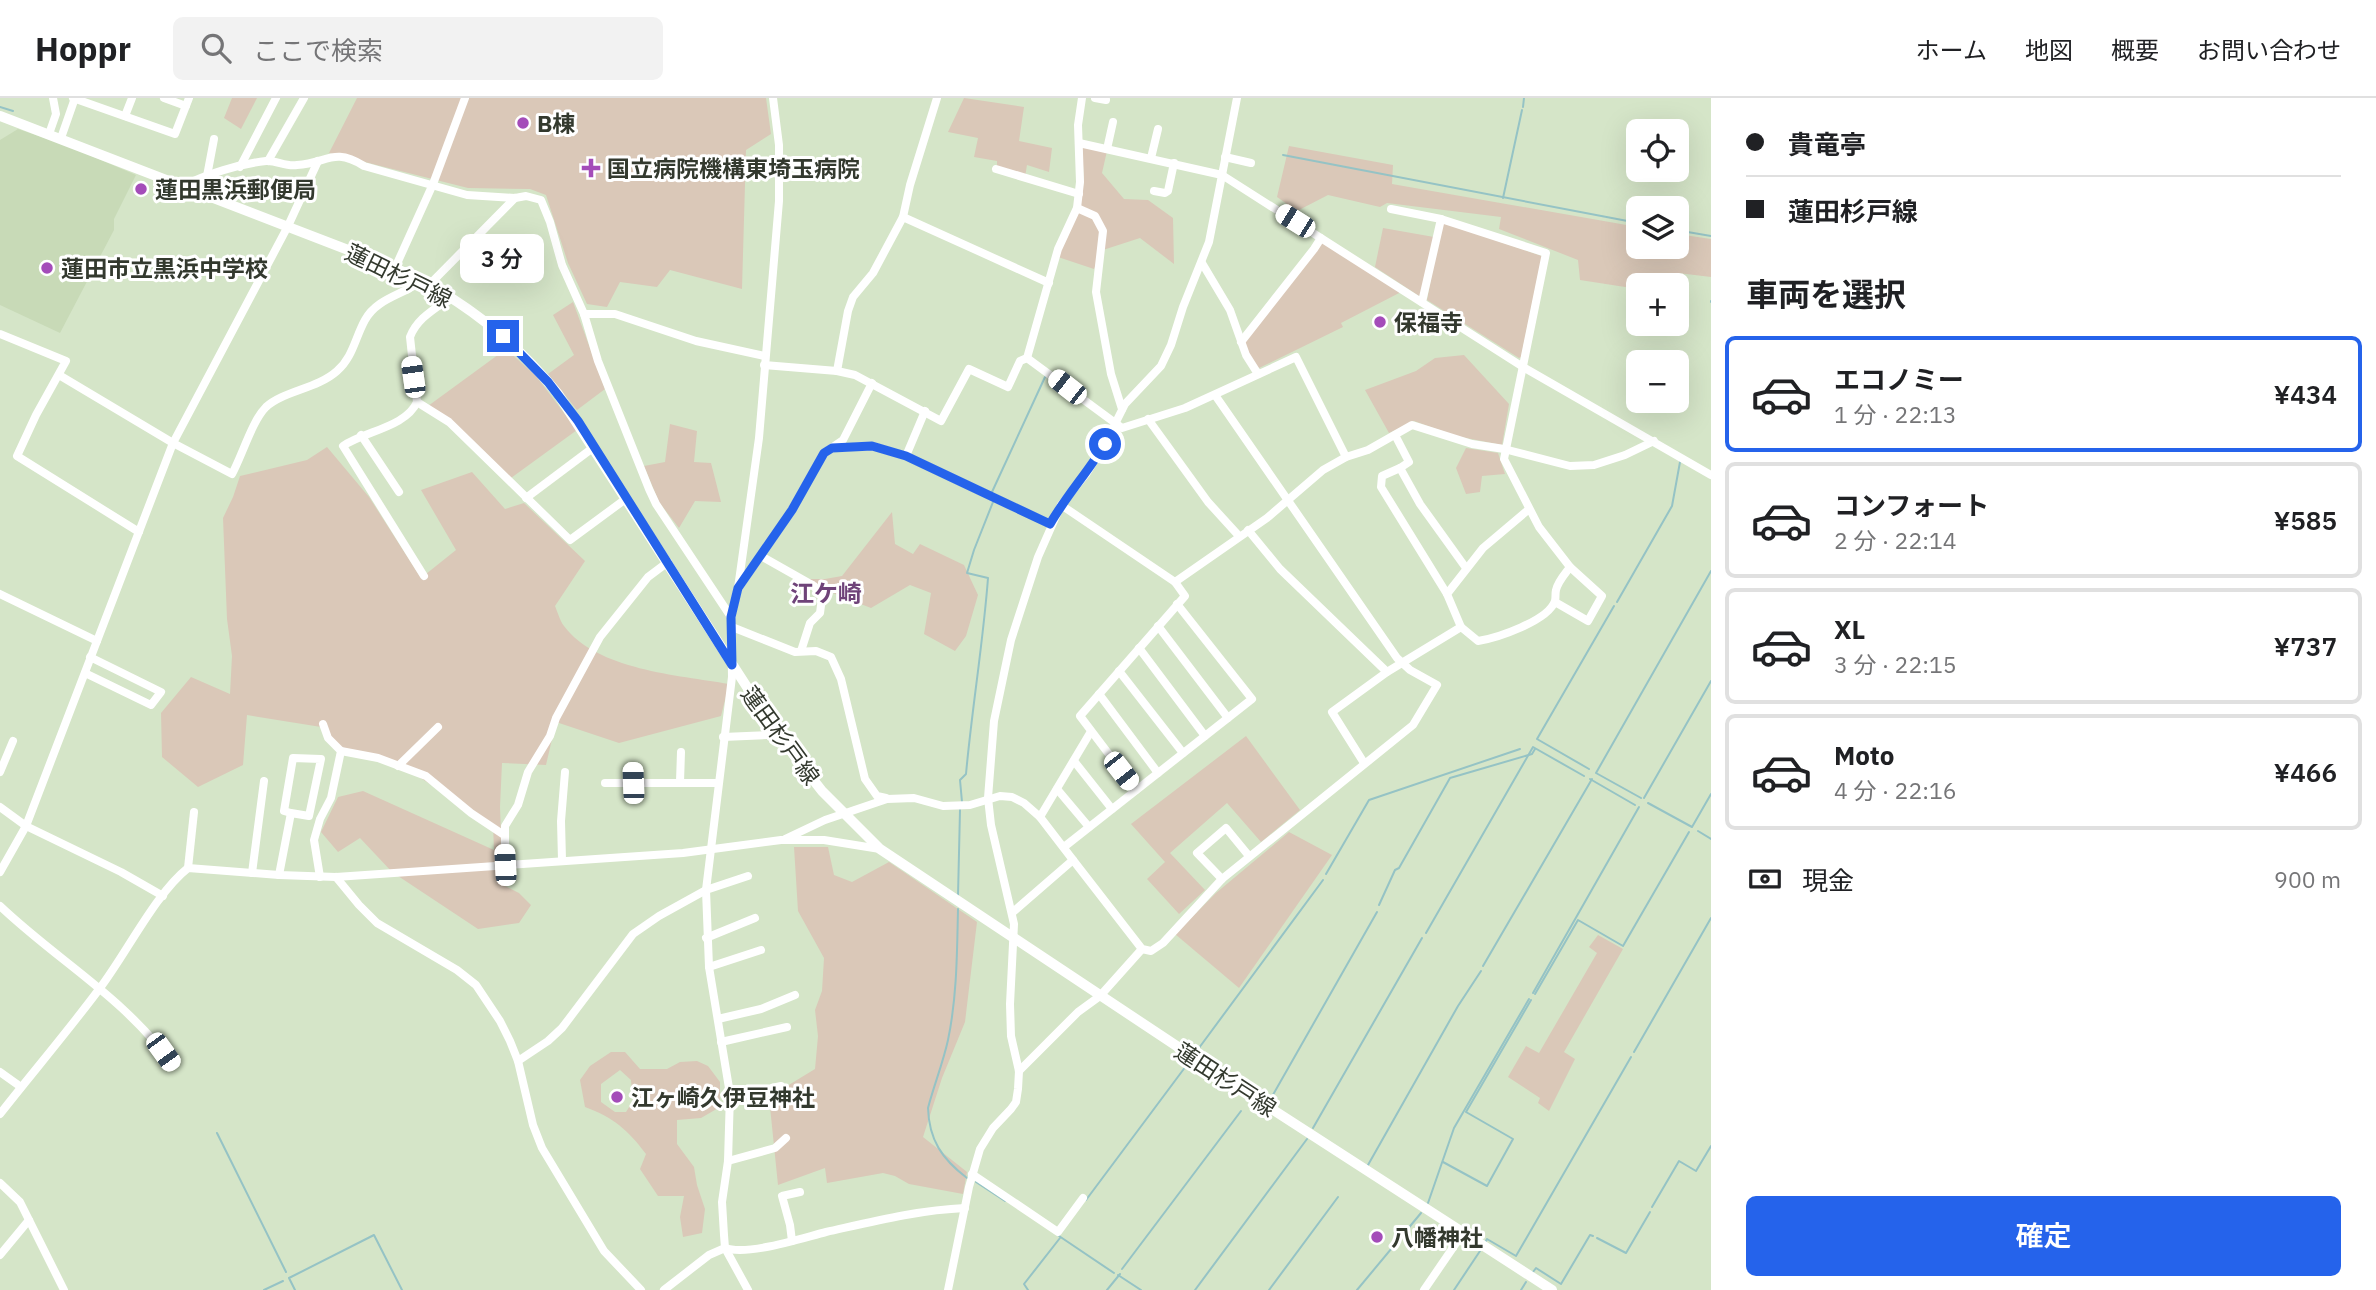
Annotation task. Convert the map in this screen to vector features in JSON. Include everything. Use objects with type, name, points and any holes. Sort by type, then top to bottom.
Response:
[{"type":"main road","name":"蓮田杉戸線","points":[[0,116],[395,268],[451,298],[486,323],[533,365],[558,394],[776,732],[807,774],[880,849],[1100,996],[1552,1290]]},
{"type":"street","points":[[49,134],[56,114],[53,98]]},
{"type":"street","points":[[61,138],[74,98],[175,134],[188,102],[164,98]]},
{"type":"street","points":[[125,116],[132,98]]},
{"type":"street","points":[[240,167],[276,98]]},
{"type":"street","points":[[268,161],[304,98]]},
{"type":"street","points":[[395,268],[433,184],[465,98]]},
{"type":"street","points":[[748,1290],[725,1248],[722,1202],[728,1161],[730,1094],[709,967],[706,890],[732,665],[731,617],[738,588],[759,439],[779,201],[779,145],[773,98]]},
{"type":"street","points":[[837,370],[853,297],[873,273],[903,217],[937,98]]},
{"type":"street","points":[[1027,358],[1058,249],[1076,208],[1079,194],[1078,125],[1082,98]]},
{"type":"street","points":[[1095,98],[1106,100]]},
{"type":"street","points":[[948,1290],[972,1174],[985,1139],[1016,1102],[1019,1071],[1011,1036],[1010,1004],[1013,912],[995,845],[988,798],[994,721],[1011,640],[1050,524],[1061,505],[1086,474],[1122,409],[1135,391],[1161,366],[1209,243],[1237,98]]},
{"type":"street","points":[[1107,149],[1113,122]]},
{"type":"street","points":[[1151,158],[1158,129]]},
{"type":"street","points":[[207,176],[214,139]]},
{"type":"street","points":[[1079,143],[1222,175],[1523,367],[1711,475]]},
{"type":"street","points":[[1225,153],[1251,163]]},
{"type":"street","points":[[183,186],[207,176],[268,161],[289,166],[338,155],[352,158],[364,166],[467,195],[515,198],[526,196],[541,200],[562,265],[584,314],[598,361],[653,496],[731,617]]},
{"type":"street","points":[[0,872],[26,826],[173,443],[288,226],[318,161]]},
{"type":"street","points":[[1154,191],[1168,191],[1174,163]]},
{"type":"street","points":[[996,169],[1079,194]]},
{"type":"street","points":[[59,375],[173,443],[232,474],[254,425],[267,407],[326,380],[336,372],[347,361],[365,320],[374,308],[391,296],[425,283],[515,198]]},
{"type":"street","points":[[1076,208],[1095,216],[1104,231],[1096,292],[1111,374],[1122,409]]},
{"type":"street","points":[[1391,209],[1441,219],[1546,253],[1504,459],[1528,510],[1570,567],[1602,596],[1588,621],[1555,601]]},
{"type":"street","points":[[903,217],[1049,283]]},
{"type":"street","points":[[1422,302],[1441,219]]},
{"type":"street","points":[[1241,342],[1321,238]]},
{"type":"street","points":[[1202,263],[1230,310],[1245,355],[1258,374]]},
{"type":"street","points":[[424,576],[343,446],[361,435],[397,422],[415,407],[417,402],[410,337],[420,319],[451,298]]},
{"type":"street","points":[[584,314],[615,314],[764,361],[837,370],[855,375],[941,421],[969,369],[1008,387],[1020,361],[1027,358]]},
{"type":"street","points":[[0,334],[66,361],[17,456],[139,532]]},
{"type":"street","points":[[1027,358],[1122,428],[1185,408],[1296,357],[1346,457]]},
{"type":"street","points":[[738,588],[792,510],[824,453],[843,440],[873,383]]},
{"type":"street","points":[[781,840],[825,820],[887,799],[914,798],[943,806],[970,805],[988,798],[1012,797],[1041,817],[1142,949],[1151,951],[1163,943],[1222,879],[1413,725],[1437,685],[1402,663],[1216,395]]},
{"type":"street","points":[[417,402],[449,422],[570,540],[627,498]]},
{"type":"street","points":[[906,456],[925,411]]},
{"type":"street","points":[[1148,419],[1208,502],[1239,536]]},
{"type":"street","points":[[1175,582],[1267,518],[1323,470],[1346,457],[1368,450],[1412,425],[1472,444],[1504,449],[1570,466],[1594,465],[1625,455],[1654,441]]},
{"type":"street","points":[[361,435],[399,492]]},
{"type":"street","points":[[1395,435],[1409,462],[1382,476],[1381,487],[1447,594],[1461,627],[1478,640],[1488,639],[1530,623],[1548,610],[1555,601],[1559,582],[1570,567]]},
{"type":"street","points":[[832,448],[872,446],[906,456],[1050,524]]},
{"type":"street","points":[[526,498],[594,447]]},
{"type":"street","points":[[1400,468],[1420,504],[1466,568]]},
{"type":"street","points":[[1061,505],[1175,582],[1185,596],[1080,716],[1090,733],[1136,790]]},
{"type":"street","points":[[1447,594],[1483,548],[1528,510]]},
{"type":"street","points":[[1248,530],[1280,569],[1387,672]]},
{"type":"street","points":[[761,556],[814,586],[822,598],[820,613],[810,623],[800,651]]},
{"type":"street","points":[[505,865],[504,835],[508,820],[518,805],[528,772],[550,736],[556,718],[603,631],[648,578],[668,562]]},
{"type":"street","points":[[0,594],[97,641]]},
{"type":"street","points":[[1064,847],[1252,699],[1177,604]]},
{"type":"street","points":[[1158,626],[1228,718]]},
{"type":"street","points":[[732,627],[795,652],[816,651],[831,657],[841,679],[865,779],[877,796],[887,799]]},
{"type":"street","points":[[1364,763],[1332,712],[1387,672],[1461,627]]},
{"type":"street","points":[[1139,648],[1205,736]]},
{"type":"street","points":[[85,673],[151,705],[161,692],[90,657]]},
{"type":"street","points":[[1119,671],[1183,753]]},
{"type":"street","points":[[1099,694],[1158,773]]},
{"type":"street","points":[[323,724],[328,738],[341,751],[378,758],[430,779],[459,804],[504,835]]},
{"type":"street","points":[[398,766],[438,727]]},
{"type":"street","points":[[723,737],[767,735],[776,732]]},
{"type":"street","points":[[1041,817],[1090,733]]},
{"type":"street","points":[[0,772],[13,741]]},
{"type":"street","points":[[320,877],[314,841],[320,819],[331,798],[341,751]]},
{"type":"street","points":[[680,782],[681,752]]},
{"type":"street","points":[[293,758],[321,759],[309,816],[291,813],[284,811],[293,758]]},
{"type":"street","points":[[1074,761],[1112,809]]},
{"type":"street","points":[[633,766],[633,783]]},
{"type":"street","points":[[562,860],[561,821],[565,772]]},
{"type":"street","points":[[252,873],[264,781]]},
{"type":"street","points":[[605,783],[717,783]]},
{"type":"street","points":[[1057,789],[1089,827]]},
{"type":"street","points":[[0,807],[26,826],[121,872],[163,896]]},
{"type":"street","points":[[0,1114],[100,988],[163,896],[188,868],[194,812]]},
{"type":"street","points":[[279,875],[291,813]]},
{"type":"street","points":[[1222,879],[1197,853],[1226,828],[1250,856]]},
{"type":"street","points":[[188,868],[336,877],[709,851],[781,840],[824,840],[880,849]]},
{"type":"street","points":[[1013,912],[1073,860]]},
{"type":"street","points":[[518,1061],[562,1028],[633,934],[706,890],[748,876]]},
{"type":"street","points":[[336,877],[377,923],[457,970],[475,985],[500,1021],[518,1061],[533,1125],[542,1148],[604,1251],[640,1290]]},
{"type":"street","points":[[0,906],[100,988],[154,1038],[173,1065]]},
{"type":"street","points":[[706,938],[755,918]]},
{"type":"street","points":[[1019,1071],[1078,1012],[1100,996],[1142,949]]},
{"type":"street","points":[[709,967],[761,950]]},
{"type":"street","points":[[718,1019],[761,1009],[794,995]]},
{"type":"street","points":[[721,1042],[788,1027]]},
{"type":"street","points":[[0,1072],[21,1087]]},
{"type":"street","points":[[730,1094],[781,1086]]},
{"type":"street","points":[[728,1161],[775,1148],[786,1138]]},
{"type":"street","points":[[972,1174],[1058,1231],[1083,1198]]},
{"type":"street","points":[[0,1183],[20,1202],[64,1290]]},
{"type":"street","points":[[792,1241],[782,1196],[800,1192]]},
{"type":"street","points":[[664,1290],[709,1255],[725,1248],[733,1251],[925,1212],[965,1208]]},
{"type":"street","points":[[0,1255],[29,1220]]},
{"type":"street","points":[[1424,1290],[1463,1233]]},
{"type":"shaded area","points":[[232,98],[257,98],[241,129],[224,118]]},
{"type":"shaded area","name":"国立病院機構東埼玉病院","points":[[357,98],[766,98],[771,134],[746,150],[742,289],[670,270],[657,287],[620,282],[607,307],[587,304],[568,263],[546,195],[530,189],[468,188],[329,153]]},
{"type":"shaded area","points":[[964,98],[1024,107],[1019,141],[1052,148],[1049,172],[1027,165],[1025,177],[997,169],[997,161],[974,157],[978,138],[948,132]]},
{"type":"shaded area","name":"蓮田市立黒浜中学校","points":[[18,129],[68,146],[136,175],[114,219],[114,230],[60,333],[0,305],[0,140]]},
{"type":"shaded area","points":[[1082,146],[1107,151],[1102,173],[1124,199],[1148,200],[1173,218],[1174,264],[1140,238],[1103,250],[1094,269],[1058,257],[1077,212],[1084,182]]},
{"type":"shaded area","points":[[1289,146],[1393,165],[1392,184],[1626,225],[1626,259],[1689,259],[1689,236],[1711,239],[1711,277],[1689,273],[1626,273],[1626,287],[1580,280],[1578,260],[1499,229],[1501,217],[1387,203],[1380,207],[1328,195],[1297,211],[1277,197]]},
{"type":"shaded area","points":[[1444,223],[1542,256],[1521,357],[1427,300],[1441,225]]},
{"type":"shaded area","points":[[1383,228],[1434,237],[1422,295],[1419,296],[1375,267]]},
{"type":"shaded area","points":[[1323,242],[1403,291],[1341,323],[1343,327],[1257,369],[1243,342]]},
{"type":"shaded area","points":[[573,302],[605,389],[577,410],[548,374],[574,355],[553,315]]},
{"type":"shaded area","points":[[506,349],[536,376],[577,430],[511,478],[428,406]]},
{"type":"shaded area","points":[[1464,355],[1509,404],[1502,445],[1456,436],[1414,421],[1389,433],[1365,390],[1416,371],[1435,358]]},
{"type":"shaded area","points":[[670,424],[697,431],[694,462],[711,463],[721,502],[695,501],[679,528],[659,502],[644,466],[665,462]]},
{"type":"shaded area","points":[[327,447],[369,497],[421,578],[456,550],[421,490],[472,472],[505,509],[524,503],[585,561],[555,606],[563,624],[578,641],[617,661],[640,668],[729,684],[721,716],[619,743],[556,722],[546,765],[502,763],[500,807],[503,885],[519,893],[531,905],[519,923],[478,929],[392,872],[360,838],[338,852],[321,832],[338,797],[363,791],[494,850],[493,825],[396,762],[340,750],[321,727],[247,715],[243,765],[198,787],[162,757],[161,713],[191,677],[230,694],[232,656],[227,619],[223,518],[240,476],[307,460]]},
{"type":"shaded area","points":[[1466,448],[1498,453],[1505,474],[1482,476],[1480,492],[1466,494],[1456,468]]},
{"type":"shaded area","points":[[892,512],[895,544],[913,554],[920,544],[964,565],[978,595],[966,636],[955,651],[924,634],[931,593],[910,585],[871,608],[835,594],[809,579],[842,576]]},
{"type":"shaded area","points":[[1246,736],[1300,810],[1261,842],[1227,803],[1170,853],[1205,890],[1179,914],[1147,879],[1165,862],[1131,824]]},
{"type":"shaded area","points":[[1289,832],[1332,855],[1239,988],[1175,934],[1216,893]]},
{"type":"shaded area","points":[[794,847],[828,847],[834,875],[852,882],[889,862],[977,922],[965,1022],[942,1078],[923,1137],[967,1172],[963,1194],[909,1184],[883,1173],[827,1183],[825,1168],[778,1185],[769,1097],[815,1069],[818,1036],[815,1010],[822,991],[824,958],[798,911]]},
{"type":"shaded area","points":[[1598,935],[1623,949],[1564,1052],[1575,1059],[1549,1111],[1538,1103],[1540,1098],[1508,1077],[1526,1046],[1539,1053],[1597,953],[1589,947]]},
{"type":"shaded area","points":[[611,1052],[625,1052],[640,1069],[667,1069],[680,1062],[697,1061],[708,1066],[720,1082],[720,1107],[701,1118],[677,1120],[677,1144],[694,1167],[705,1209],[702,1233],[683,1237],[680,1217],[684,1196],[658,1196],[640,1169],[646,1154],[626,1131],[612,1120],[585,1107],[580,1080],[590,1066]],"holes":[[[620,1070],[631,1080],[633,1101],[626,1112],[615,1112],[601,1102],[601,1084]]]},
{"type":"waterway","points":[[1523,107],[1524,98]]},
{"type":"waterway","points":[[0,107],[13,111]]},
{"type":"waterway","points":[[1503,198],[1522,110]]},
{"type":"waterway","points":[[1283,155],[1626,221]]},
{"type":"waterway","points":[[1689,232],[1711,236]]},
{"type":"waterway","points":[[992,492],[1045,377]]},
{"type":"waterway","points":[[1617,602],[1672,506],[1680,462]]},
{"type":"waterway","points":[[962,802],[960,780],[966,774],[988,578],[967,573],[993,502]]},
{"type":"waterway","points":[[1641,798],[1596,773],[1711,571]]},
{"type":"waterway","points":[[1589,769],[1537,739],[1614,606]]},
{"type":"waterway","points":[[1644,798],[1711,681]]},
{"type":"waterway","points":[[1426,933],[1533,747],[1584,776]]},
{"type":"waterway","points":[[1326,874],[1369,800],[1520,749]]},
{"type":"waterway","points":[[1379,905],[1395,870],[1399,868],[1450,778],[1532,754],[1535,749]]},
{"type":"waterway","points":[[1590,779],[1635,805]]},
{"type":"waterway","points":[[1483,966],[1592,779]]},
{"type":"waterway","points":[[1648,803],[1692,827],[1711,794]]},
{"type":"waterway","points":[[1533,993],[1639,807]]},
{"type":"waterway","points":[[958,896],[960,810]]},
{"type":"waterway","points":[[1698,831],[1711,839]]},
{"type":"waterway","points":[[1535,994],[1578,920],[1623,946],[1689,832]]},
{"type":"waterway","points":[[1196,1052],[1323,880]]},
{"type":"waterway","points":[[958,909],[951,1024],[928,1108],[931,1130],[939,1148],[950,1164],[967,1178]]},
{"type":"waterway","points":[[1270,1100],[1377,912]]},
{"type":"waterway","points":[[1634,1052],[1711,918]]},
{"type":"waterway","points":[[1313,1128],[1422,938]]},
{"type":"waterway","points":[[1368,1165],[1458,1006],[1481,971]]},
{"type":"waterway","points":[[1428,1203],[1454,1128],[1529,999]]},
{"type":"waterway","points":[[1443,1162],[1487,1186],[1513,1139],[1466,1112],[1531,1000]]},
{"type":"waterway","points":[[1486,1241],[1487,1239],[1516,1256],[1631,1057]]},
{"type":"waterway","points":[[1086,1200],[1189,1062]]},
{"type":"waterway","points":[[1122,1269],[1241,1111]]},
{"type":"waterway","points":[[217,1133],[286,1272]]},
{"type":"waterway","points":[[1195,1290],[1307,1139]]},
{"type":"waterway","points":[[1652,1207],[1679,1161],[1696,1171],[1711,1146]]},
{"type":"waterway","points":[[976,1182],[1005,1201]]},
{"type":"waterway","points":[[1269,1290],[1338,1197]]},
{"type":"waterway","points":[[1597,1238],[1626,1253],[1650,1212]]},
{"type":"waterway","points":[[1357,1290],[1421,1213]]},
{"type":"waterway","points":[[295,1290],[289,1278],[374,1235],[402,1290]]},
{"type":"waterway","points":[[1533,1272],[1536,1268],[1561,1284],[1590,1235],[1593,1236]]},
{"type":"waterway","points":[[1059,1236],[1114,1273]]},
{"type":"waterway","points":[[1028,1290],[1024,1284],[1060,1238]]},
{"type":"waterway","points":[[1454,1290],[1480,1251]]},
{"type":"waterway","points":[[1107,1290],[1120,1274]]},
{"type":"waterway","points":[[1118,1275],[1141,1290]]},
{"type":"waterway","points":[[264,1290],[283,1281]]},
{"type":"waterway","points":[[1521,1290],[1526,1282]]},
{"type":"place","name":"B棟","points":[[523,123]]},
{"type":"place","name":"国立病院機構東埼玉病院","points":[[591,168]]},
{"type":"place","name":"蓮田黒浜郵便局","points":[[141,189]]},
{"type":"place","name":"蓮田市立黒浜中学校","points":[[47,268]]},
{"type":"place","name":"保福寺","points":[[1380,322]]},
{"type":"place","name":"江ヶ崎久伊豆神社","points":[[617,1097]]},
{"type":"place","name":"八幡神社","points":[[1377,1237]]},
{"type":"district","name":"江ケ崎","points":[[826,593]]},
{"type":"route","points":[[503,336],[548,382],[578,421],[732,665],[731,617],[738,588],[775,537],[824,453],[832,448],[872,446],[906,456],[1050,524],[1105,444]]}]
